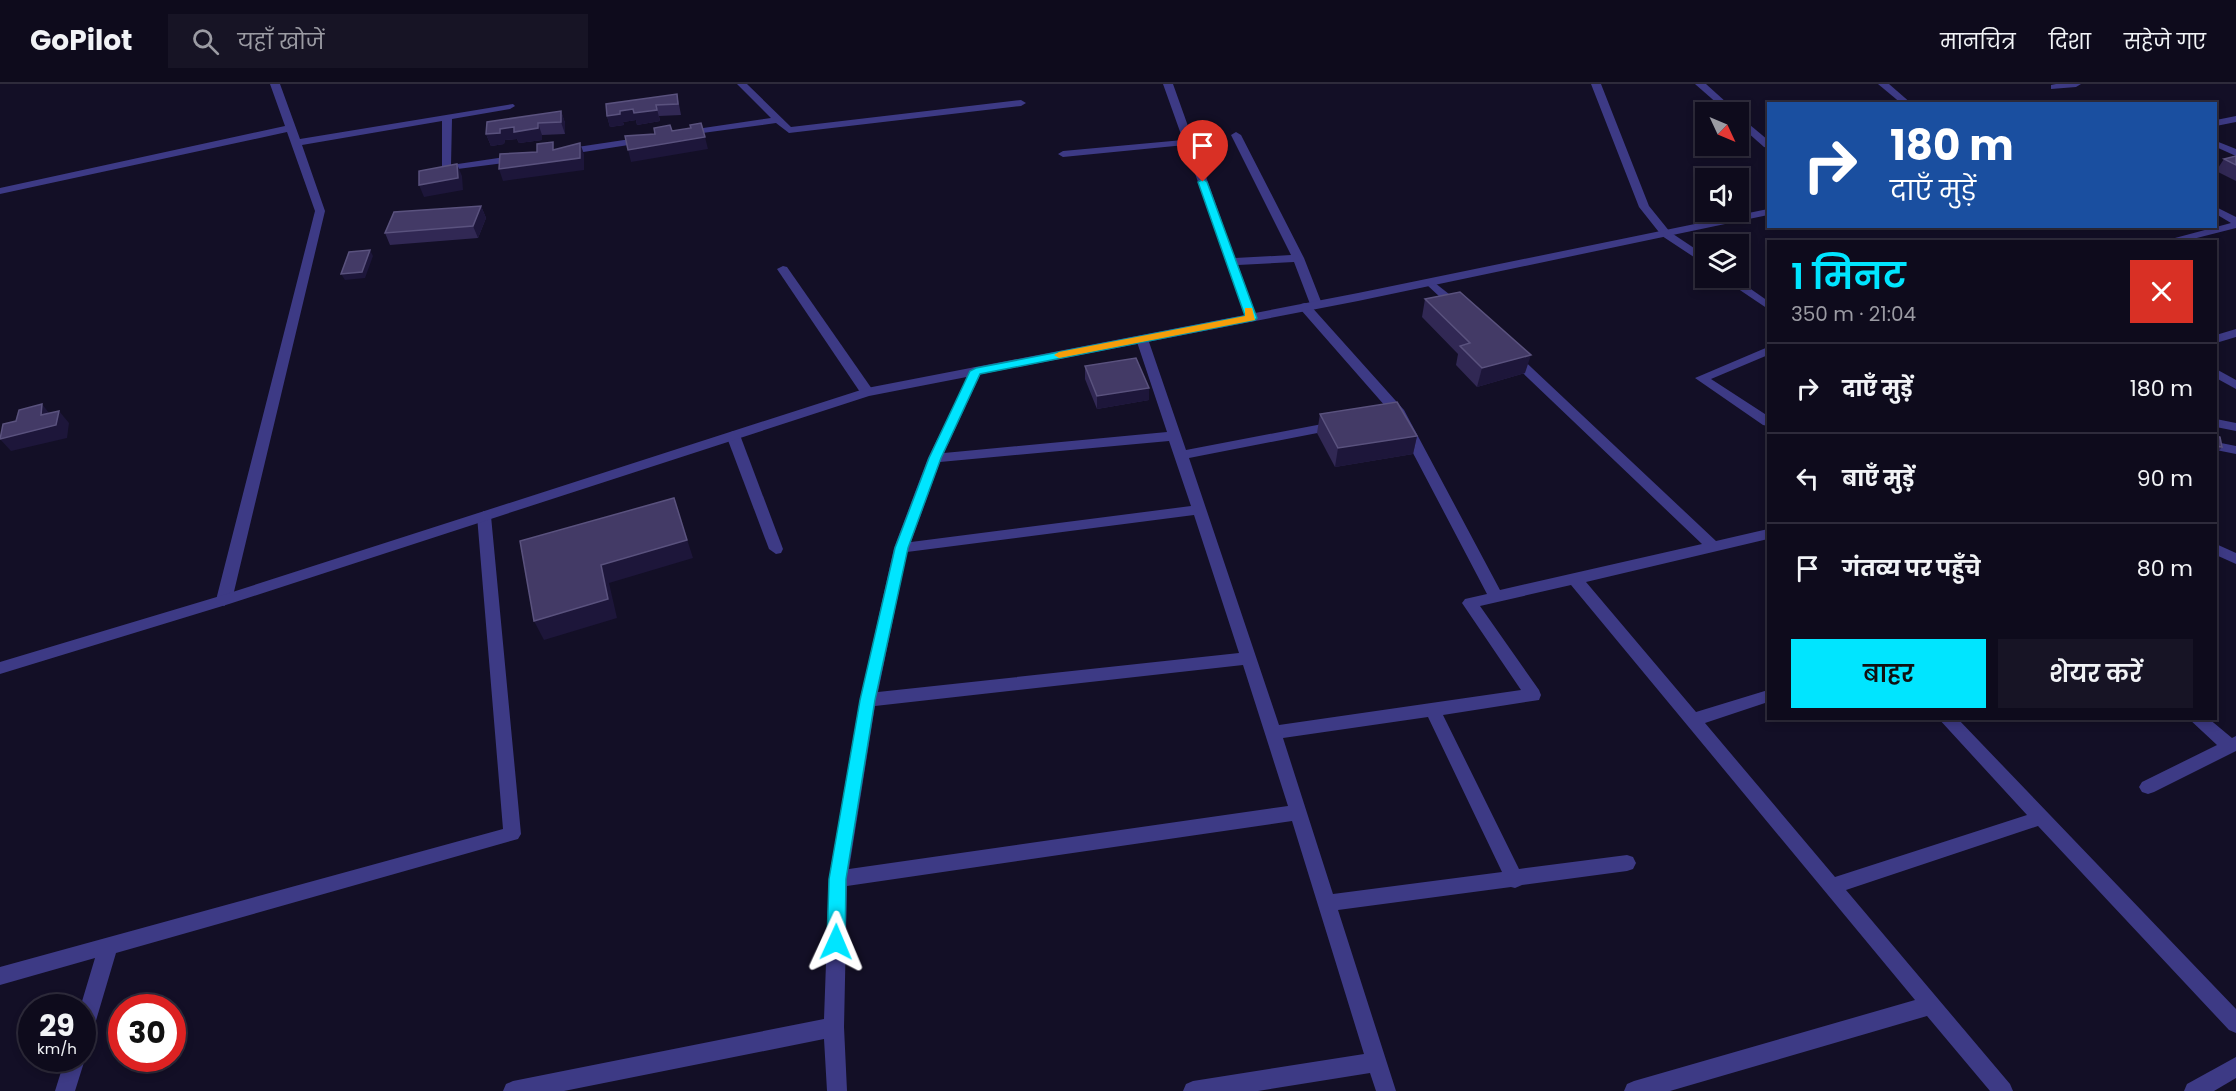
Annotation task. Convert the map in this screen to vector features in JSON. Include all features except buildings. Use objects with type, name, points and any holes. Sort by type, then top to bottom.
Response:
[{"type":"street","points":[[224,600],[320,211],[275,84]]},
{"type":"street","points":[[742,84],[789,130],[1021,103]]},
{"type":"street","points":[[1168,84],[1251,318]]},
{"type":"street","points":[[1596,84],[1644,207],[1666,234],[1695,254]]},
{"type":"street","points":[[1700,84],[1721,102]]},
{"type":"street","points":[[1883,84],[1906,102]]},
{"type":"street","points":[[2054,87],[2076,84]]},
{"type":"street","points":[[296,143],[510,106]]},
{"type":"street","points":[[447,117],[446,169],[527,157]]},
{"type":"street","points":[[676,135],[780,119]]},
{"type":"street","points":[[2217,123],[2236,119]]},
{"type":"street","points":[[0,191],[290,128]]},
{"type":"street","points":[[1749,128],[1767,144]]},
{"type":"street","points":[[1236,135],[1298,258],[1311,306],[1394,414],[1496,597]]},
{"type":"street","points":[[550,154],[653,138]]},
{"type":"street","points":[[1063,154],[1188,142]]},
{"type":"street","points":[[2217,144],[2236,153]]},
{"type":"street","points":[[2217,211],[2236,223]]},
{"type":"street","points":[[0,668],[224,600],[867,392],[1251,318],[1767,212]]},
{"type":"street","points":[[2172,240],[2236,223]]},
{"type":"street","points":[[1231,262],[1298,258]]},
{"type":"street","points":[[783,269],[867,392]]},
{"type":"street","points":[[1430,282],[1472,320]]},
{"type":"street","points":[[1742,288],[1767,305]]},
{"type":"street","points":[[2217,339],[2236,333]]},
{"type":"street","points":[[1142,339],[1274,732],[1386,1091]]},
{"type":"street","points":[[1497,342],[1714,547]]},
{"type":"street","points":[[1767,351],[1701,378],[1767,421]]},
{"type":"street","points":[[837,1091],[834,1027],[838,879],[868,700],[902,548],[935,458],[976,371]]},
{"type":"street","points":[[2217,374],[2236,385]]},
{"type":"street","points":[[1181,455],[1353,422]]},
{"type":"street","points":[[2217,423],[2236,427]]},
{"type":"street","points":[[733,435],[776,549]]},
{"type":"street","points":[[935,458],[1174,436]]},
{"type":"street","points":[[2217,446],[2236,450]]},
{"type":"street","points":[[902,548],[1199,510]]},
{"type":"street","points":[[0,976],[512,834],[484,516]]},
{"type":"street","points":[[1274,732],[1533,695],[1470,603],[1767,534]]},
{"type":"street","points":[[2217,550],[2236,559]]},
{"type":"street","points":[[1575,579],[2003,1091]]},
{"type":"street","points":[[868,700],[1249,658]]},
{"type":"street","points":[[1693,720],[1767,696]]},
{"type":"street","points":[[1433,710],[1515,880]]},
{"type":"street","points":[[1948,720],[2236,1023]]},
{"type":"street","points":[[2148,787],[2233,744],[2199,720]]},
{"type":"street","points":[[838,879],[1299,812]]},
{"type":"street","points":[[1832,886],[2040,818]]},
{"type":"street","points":[[1327,903],[1515,880],[1628,863]]},
{"type":"street","points":[[94,994],[109,945]]},
{"type":"street","points":[[1634,1091],[1932,1005]]},
{"type":"street","points":[[513,1091],[834,1027]]},
{"type":"street","points":[[1193,1091],[1377,1062]]},
{"type":"street","points":[[2194,1091],[2236,1067]]},
{"type":"street","points":[[65,1091],[71,1072]]},
{"type":"slow traffic","points":[[1059,355],[1251,318],[1248,310]]},
{"type":"route","points":[[836,942],[838,879],[868,700],[902,548],[935,458],[976,371],[1251,318],[1203,182]]}]
